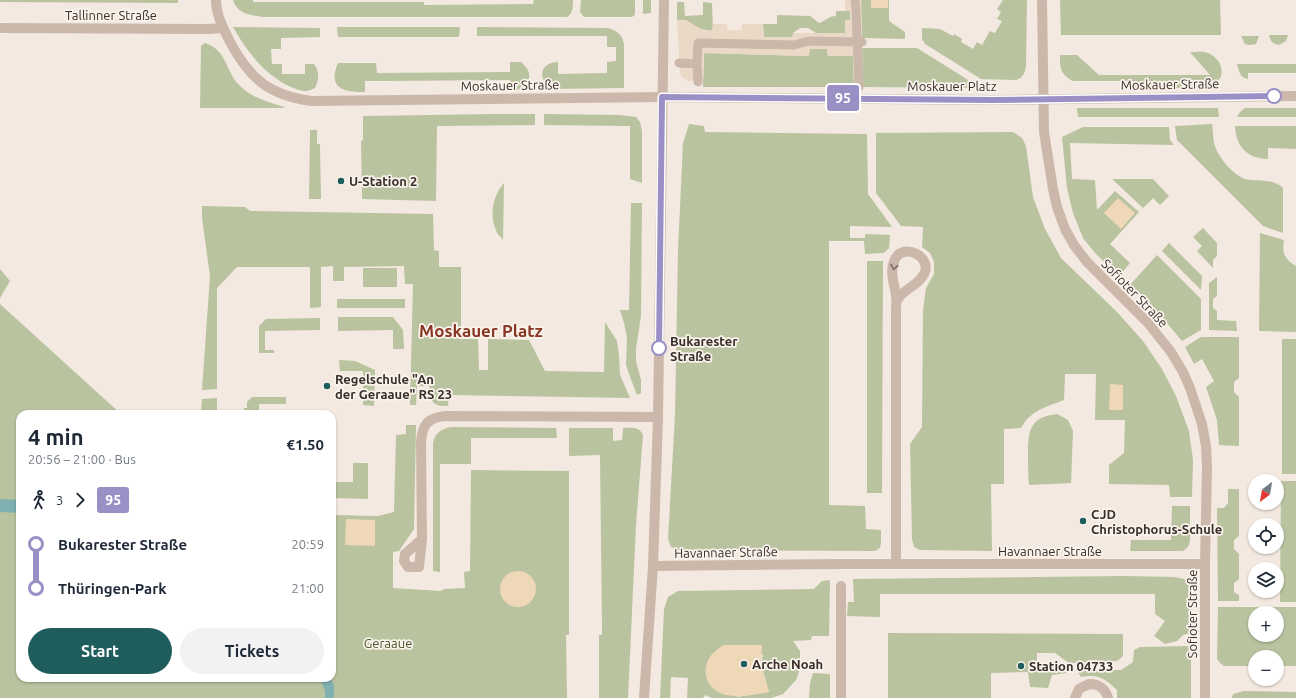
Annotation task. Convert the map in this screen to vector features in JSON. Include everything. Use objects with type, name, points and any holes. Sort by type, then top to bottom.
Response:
[{"type":"street","name":"Moskauer Straße","points":[[216,0],[216,8],[223,28],[234,50],[251,74],[260,82],[276,92],[298,99],[662,97],[860,98]]},
{"type":"street","points":[[644,698],[653,566],[658,417],[664,0]]},
{"type":"street","points":[[855,0],[860,42],[859,87]]},
{"type":"street","name":"Sofioter Straße","points":[[1042,0],[1044,132],[1046,154],[1057,207],[1065,229],[1074,245],[1087,262],[1162,339],[1183,372],[1196,404],[1202,424],[1206,446],[1204,564],[1205,698]]},
{"type":"street","name":"Tallinner Straße","points":[[0,28],[223,28]]},
{"type":"street","points":[[698,82],[698,43],[794,45],[809,41],[860,42]]},
{"type":"street","points":[[679,63],[697,64]]},
{"type":"street","name":"Moskauer Straße","points":[[1044,99],[1296,96]]},
{"type":"street","name":"Moskauer Platz","points":[[860,98],[1044,99]]},
{"type":"street","points":[[896,564],[896,307],[898,299],[902,293],[920,281],[926,269],[925,262],[916,253],[909,251],[901,253],[896,257],[892,270],[898,299]]},
{"type":"street","points":[[422,539],[421,443],[423,429],[430,419],[445,416],[658,417]]},
{"type":"street","name":"Havannaer Straße","points":[[653,566],[1204,564]]},
{"type":"street","points":[[841,586],[841,698]]},
{"type":"street","points":[[1075,698],[1079,689],[1089,684],[1100,686],[1105,690],[1108,698]]},
{"type":"green space","points":[[0,0],[178,0],[178,3],[0,2]]},
{"type":"green space","points":[[233,0],[253,0],[253,2],[424,2],[424,5],[533,4],[534,0],[573,0],[573,7],[572,12],[567,17],[263,17],[241,11],[235,5]]},
{"type":"green space","points":[[581,0],[635,0],[635,13],[634,16],[631,17],[584,17],[580,12]]},
{"type":"green space","points":[[643,0],[651,0],[651,13],[643,14]]},
{"type":"green space","points":[[861,0],[889,0],[889,21],[905,32],[905,39],[862,38]]},
{"type":"green space","points":[[1003,0],[1027,0],[1026,66],[1023,75],[1016,80],[981,79],[925,44],[922,39],[922,28],[940,29],[953,36],[954,34],[962,39],[961,42],[973,49],[977,42],[982,45],[990,31],[995,33],[1002,21],[997,19],[1001,12],[997,9]]},
{"type":"green space","points":[[1060,0],[1220,0],[1221,35],[1061,35]]},
{"type":"green space","points":[[677,2],[684,2],[685,16],[703,15],[703,2],[712,3],[713,31],[708,31],[687,22],[677,20]]},
{"type":"green space","points":[[836,11],[850,11],[850,20],[845,21],[846,33],[816,33],[808,28],[800,28],[793,33],[793,37],[764,37],[763,24],[777,24],[777,15],[810,16],[819,23],[836,16]]},
{"type":"green space","points":[[233,27],[320,28],[320,37],[281,38],[281,49],[271,49],[272,64],[282,64],[282,74],[305,74],[305,64],[314,64],[318,76],[315,88],[309,91],[300,90],[291,87],[273,76],[251,54]]},
{"type":"green space","points":[[337,27],[460,27],[459,37],[338,37]]},
{"type":"green space","points":[[477,27],[611,29],[620,35],[624,44],[624,88],[553,89],[544,81],[542,72],[544,68],[547,65],[558,62],[558,74],[607,73],[607,62],[616,61],[616,47],[607,47],[607,36],[477,36]]},
{"type":"green space","points":[[1269,35],[1288,35],[1286,41],[1279,45],[1272,42]]},
{"type":"green space","points":[[1241,36],[1259,36],[1256,44],[1250,45],[1245,44]]},
{"type":"green space","points":[[205,43],[218,50],[234,79],[239,85],[260,99],[284,108],[200,108],[201,46]]},
{"type":"green space","points":[[862,48],[917,48],[981,88],[863,87]]},
{"type":"green space","points":[[809,49],[827,49],[828,56],[853,56],[854,87],[703,87],[704,53],[809,56]]},
{"type":"green space","points":[[1190,52],[1206,52],[1217,60],[1222,69],[1220,79],[1216,83],[1208,87],[1201,88],[1134,88],[1133,81],[1073,81],[1065,76],[1060,64],[1060,55],[1077,55],[1099,75],[1210,75]]},
{"type":"green space","points":[[510,62],[521,62],[526,67],[529,74],[527,84],[515,91],[510,91],[510,80],[365,81],[365,92],[357,92],[344,90],[336,83],[335,78],[335,71],[338,63],[376,63],[377,73],[510,72]]},
{"type":"green space","points":[[1237,64],[1296,64],[1296,73],[1248,73],[1248,79],[1243,77],[1239,72]]},
{"type":"green space","points":[[1077,108],[1218,108],[1219,117],[1078,117]]},
{"type":"green space","points":[[1245,108],[1296,108],[1296,117],[1237,117]]},
{"type":"green space","points":[[535,114],[535,125],[437,126],[436,201],[362,199],[361,141],[363,140],[363,116]]},
{"type":"green space","points":[[544,114],[619,115],[636,117],[640,122],[642,131],[642,183],[630,179],[630,126],[544,125]]},
{"type":"green space","points":[[689,124],[704,126],[705,132],[867,134],[868,194],[892,227],[850,226],[850,238],[865,238],[865,234],[890,235],[889,248],[884,253],[865,254],[864,241],[829,241],[829,505],[865,506],[866,529],[881,530],[880,548],[875,551],[678,550],[671,547],[668,539],[675,415],[678,250],[683,143]]},
{"type":"green space","points":[[1212,124],[1216,149],[1223,161],[1233,172],[1245,179],[1272,182],[1283,188],[1283,233],[1263,226],[1177,140],[1175,126]]},
{"type":"green space","points":[[1235,126],[1296,126],[1296,149],[1268,148],[1268,159],[1254,156],[1249,154],[1240,145]]},
{"type":"green space","points":[[1083,127],[1169,127],[1170,140],[1174,145],[1070,143],[1072,179],[1095,180],[1097,210],[1115,191],[1139,212],[1110,244],[1130,263],[1119,276],[1096,254],[1083,238],[1073,213],[1067,188],[1062,137]]},
{"type":"green space","points":[[310,130],[317,130],[317,144],[320,144],[321,199],[309,199]]},
{"type":"green space","points":[[1013,132],[1022,138],[1026,146],[1033,197],[1045,229],[1061,258],[1117,312],[1143,341],[1162,369],[1176,396],[1189,431],[1193,460],[1192,497],[1170,497],[1169,485],[1109,484],[1109,465],[1124,453],[1125,420],[1095,420],[1096,374],[1065,374],[1064,400],[1034,413],[1021,428],[1004,429],[1004,484],[991,484],[992,551],[920,550],[914,547],[912,539],[910,444],[922,427],[923,310],[926,288],[934,274],[934,262],[930,253],[922,247],[923,227],[901,226],[876,193],[876,133]]},
{"type":"green space","points":[[1112,179],[1153,179],[1169,196],[1160,205],[1153,198],[1143,208]]},
{"type":"green space","points":[[504,183],[503,240],[498,234],[494,224],[493,205],[497,193]]},
{"type":"green space","points":[[631,203],[642,203],[641,316],[636,349],[636,361],[641,380],[641,393],[637,395],[626,365],[627,338],[620,310],[629,310]]},
{"type":"green space","points":[[202,206],[245,207],[250,211],[433,214],[434,250],[439,251],[439,267],[461,267],[461,339],[478,339],[479,370],[488,370],[488,339],[529,340],[545,371],[604,372],[605,322],[617,341],[620,375],[630,398],[449,395],[448,406],[443,406],[433,402],[430,395],[429,386],[417,386],[416,405],[410,405],[413,284],[405,284],[404,266],[344,267],[344,281],[333,281],[333,266],[321,267],[321,307],[310,308],[310,267],[237,267],[217,288],[217,389],[202,390],[210,276],[202,218]]},
{"type":"green space","points":[[1203,228],[1217,243],[1217,256],[1213,260],[1213,268],[1197,251],[1202,246],[1193,237]]},
{"type":"green space","points":[[1260,233],[1284,240],[1283,249],[1286,258],[1296,266],[1296,332],[1259,331]]},
{"type":"green space","points":[[1169,243],[1202,276],[1201,290],[1162,251]]},
{"type":"green space","points":[[1157,255],[1201,299],[1201,330],[1182,341],[1149,302],[1130,285]]},
{"type":"green space","points":[[867,261],[883,261],[882,493],[867,493]]},
{"type":"green space","points":[[363,268],[397,268],[397,287],[363,287]]},
{"type":"green space","points":[[0,269],[10,281],[0,298]]},
{"type":"green space","points":[[1217,277],[1217,296],[1213,299],[1213,308],[1217,311],[1217,320],[1236,321],[1237,331],[1209,330],[1209,283]]},
{"type":"green space","points":[[337,299],[405,299],[405,308],[337,308]]},
{"type":"green space","name":"Geraaue","points":[[0,304],[117,410],[16,410],[16,682],[336,682],[336,515],[378,516],[394,512],[396,435],[406,434],[406,425],[416,425],[414,529],[399,551],[393,552],[393,588],[441,591],[444,589],[465,588],[464,572],[470,571],[471,470],[569,471],[569,635],[566,635],[567,698],[0,698]]},
{"type":"green space","points":[[338,317],[393,317],[403,330],[404,349],[393,349],[393,330],[338,331]]},
{"type":"green space","points":[[320,318],[320,330],[265,331],[265,350],[274,350],[274,353],[259,353],[259,326],[266,319]]},
{"type":"green space","points":[[1201,337],[1239,337],[1239,378],[1234,382],[1234,392],[1239,397],[1239,446],[1219,445],[1217,420],[1206,387],[1214,381],[1202,359],[1194,364],[1185,347]]},
{"type":"green space","points":[[1282,339],[1296,339],[1296,474],[1282,474]]},
{"type":"green space","points":[[339,360],[355,361],[375,370],[374,406],[363,405],[363,371],[340,371]]},
{"type":"green space","points":[[252,397],[286,397],[286,404],[259,404],[259,410],[244,410],[244,408],[247,408],[247,402]]},
{"type":"green space","points":[[217,398],[217,410],[201,410],[202,399]]},
{"type":"green space","points":[[1057,414],[1068,420],[1073,431],[1071,483],[1029,485],[1028,445],[1030,431],[1036,421]]},
{"type":"green space","points":[[451,427],[556,428],[557,438],[471,438],[471,464],[440,464],[440,572],[433,571],[433,443],[439,432]]},
{"type":"green space","points":[[569,428],[613,428],[613,441],[622,440],[623,428],[637,429],[643,435],[636,525],[628,698],[599,698],[599,635],[602,635],[600,455],[569,456]]},
{"type":"green space","points":[[353,463],[368,463],[368,499],[336,498],[336,482],[353,482]]},
{"type":"green space","points":[[1284,481],[1296,481],[1296,602],[1280,602],[1280,598],[1284,598],[1284,562],[1280,562],[1280,554],[1284,554],[1284,518],[1281,518],[1281,510],[1284,510]]},
{"type":"green space","points":[[1228,489],[1239,489],[1239,536],[1234,540],[1234,549],[1239,554],[1239,579],[1234,583],[1234,592],[1239,595],[1239,601],[1218,601],[1217,508],[1224,508],[1228,503]]},
{"type":"green space","points":[[1172,506],[1190,506],[1190,541],[1188,547],[1183,551],[1130,551],[1131,540],[1171,540]]},
{"type":"green space","points":[[1124,576],[1174,577],[1184,579],[1190,585],[1192,592],[1191,633],[1183,635],[1177,641],[1165,644],[1154,636],[1165,621],[1155,614],[1155,594],[880,594],[880,617],[847,616],[848,602],[854,602],[853,579]]},
{"type":"green space","name":"Arche Noah","points":[[830,580],[829,636],[812,636],[811,640],[793,641],[800,651],[800,669],[796,680],[783,694],[771,698],[712,698],[705,695],[703,698],[687,698],[688,678],[671,677],[670,698],[660,698],[664,609],[668,597],[678,591],[814,589],[822,581]],"holes":[[[723,645],[740,646],[763,655],[761,664],[769,692],[737,697]]]},
{"type":"green space","points":[[1218,607],[1248,607],[1248,642],[1284,642],[1284,607],[1296,607],[1296,666],[1284,666],[1284,650],[1248,650],[1248,666],[1224,666],[1217,659]]},
{"type":"green space","points":[[888,633],[1123,634],[1123,656],[1117,661],[1069,663],[1055,653],[1037,653],[1037,663],[1052,664],[1067,673],[1052,675],[1048,688],[1030,687],[1028,672],[991,673],[991,698],[888,698]]},
{"type":"green space","points":[[1191,646],[1191,698],[1117,698],[1117,690],[1108,682],[1101,678],[1092,676],[1081,677],[1077,671],[1121,670],[1133,662],[1134,650],[1140,647]]},
{"type":"green space","points":[[813,673],[830,674],[830,698],[809,698],[810,684]]},
{"type":"green space","points":[[1244,691],[1296,692],[1296,698],[1232,698],[1233,694]]},
{"type":"sand","points":[[871,0],[888,0],[888,8],[871,8]]},
{"type":"sand","points":[[1118,198],[1135,213],[1121,229],[1104,213]]},
{"type":"sand","points":[[1110,384],[1123,385],[1123,410],[1109,410]]},
{"type":"sand","points":[[346,519],[375,520],[375,546],[345,545]]},
{"type":"sand","points":[[522,571],[531,576],[535,582],[535,596],[531,602],[522,607],[514,607],[505,602],[501,596],[500,585],[505,576],[511,572]]},
{"type":"sand","points":[[723,645],[762,645],[761,664],[769,692],[732,696],[716,691],[712,688],[706,674],[707,663],[711,655]]},
{"type":"shaded area","points":[[845,0],[861,0],[863,87],[854,87],[853,56],[828,56],[827,49],[810,49],[809,56],[704,53],[703,82],[689,81],[682,77],[680,73],[677,20],[686,20],[704,31],[712,30],[713,24],[727,24],[727,30],[742,30],[742,24],[763,24],[764,37],[792,37],[793,33],[845,33],[845,20],[850,20],[850,11],[845,11]]},
{"type":"water","points":[[0,499],[16,500],[16,513],[0,512]]},
{"type":"water","points":[[322,682],[332,682],[334,685],[334,698],[325,698],[325,691]]},
{"type":"bus line","name":"95","points":[[659,348],[662,97],[992,100],[1274,96]]},
{"type":"place","name":"U-Station 2","points":[[341,181]]},
{"type":"place","name":"Bukarester Straße","points":[[659,348]]},
{"type":"place","name":"Regelschule \"An der Geraaue\" RS 23","points":[[327,386]]},
{"type":"place","name":"CJD Christophorus-Schule","points":[[1083,521]]},
{"type":"place","name":"Arche Noah","points":[[744,664]]},
{"type":"place","name":"Station 04733","points":[[1021,666]]},
{"type":"district","name":"Moskauer Platz","points":[[481,331]]}]
